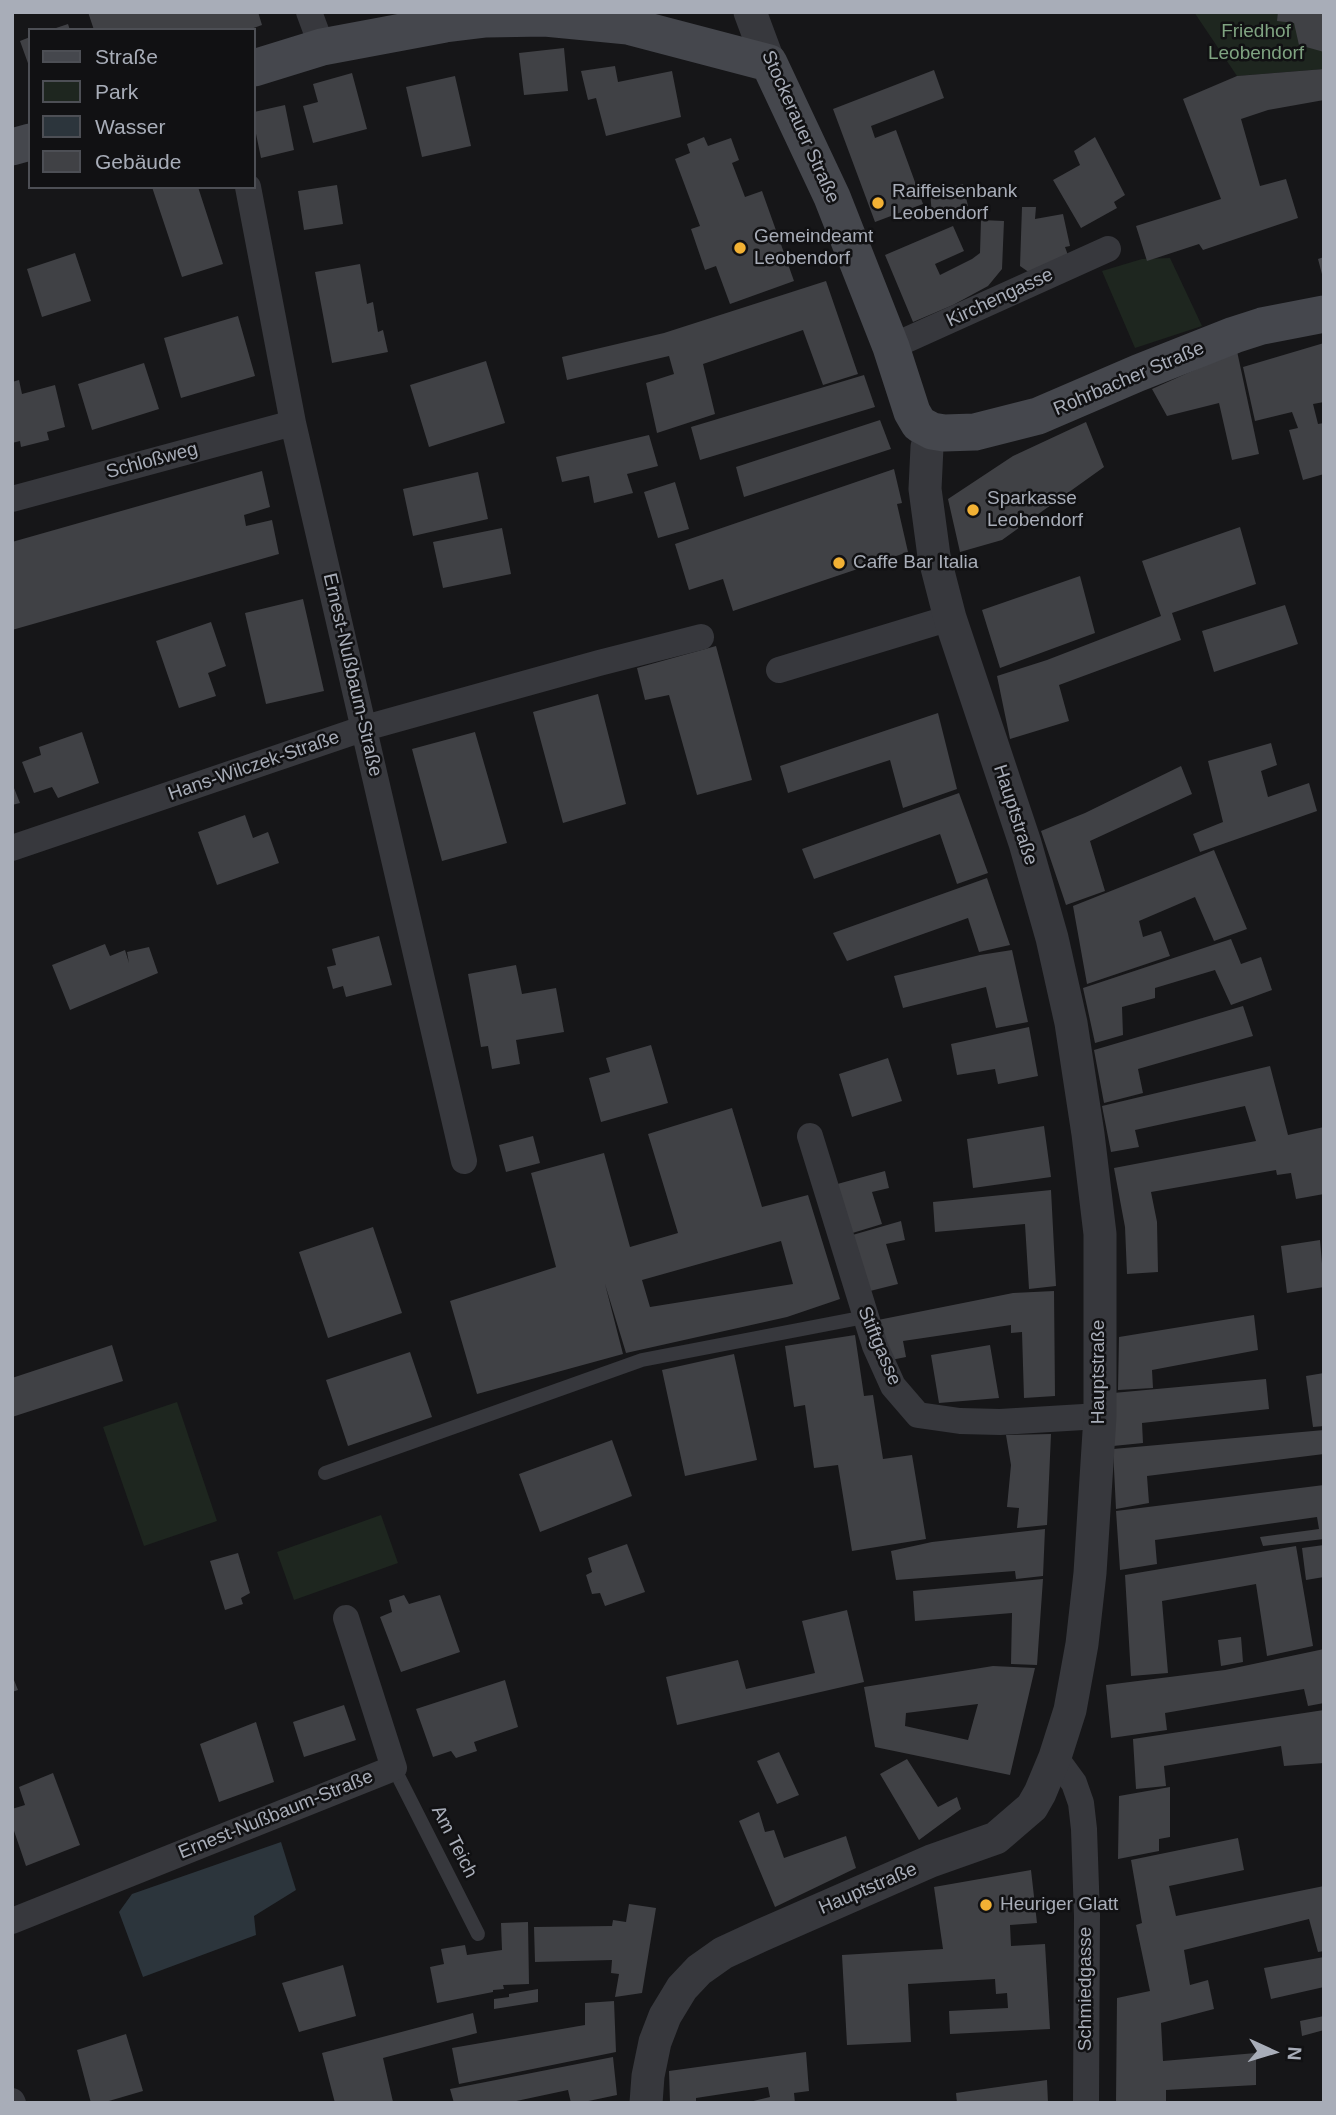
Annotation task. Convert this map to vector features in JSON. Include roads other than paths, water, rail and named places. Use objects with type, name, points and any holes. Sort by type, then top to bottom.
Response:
[{"type":"main road","points":[[256,67],[322,47],[445,24],[486,19],[545,18],[628,26],[769,63]]},
{"type":"main road","name":"Stockerauer Straße","points":[[769,63],[832,197],[891,346],[914,418],[919,425],[932,431]]},
{"type":"main road","name":"Rohrbacher Straße","points":[[932,431],[975,432],[1038,416],[1234,335],[1273,323],[1324,314]]},
{"type":"street","points":[[309,12],[322,47]]},
{"type":"street","name":"Stockerauer Straße","points":[[750,12],[769,63]]},
{"type":"street","name":"Ernest-Nußbaum-Straße","points":[[248,189],[293,423],[464,1161]]},
{"type":"street","name":"Kirchengasse","points":[[891,346],[1108,249]]},
{"type":"street","name":"Schloßweg","points":[[12,499],[293,423]]},
{"type":"street","name":"Hauptstraße","points":[[646,2103],[655,2042],[665,2016],[682,1988],[699,1970],[723,1953],[762,1935],[931,1861],[996,1838],[1032,1807],[1041,1793],[1070,1710],[1082,1644],[1090,1573],[1100,1416],[1100,1234],[1088,1134],[1071,1023],[1052,938],[1025,843],[950,618],[927,518],[925,468],[932,431]]},
{"type":"street","points":[[779,670],[950,618]]},
{"type":"street","name":"Hans-Wilczek-Straße","points":[[12,848],[365,728],[701,638]]},
{"type":"street","name":"Stiftgasse","points":[[810,1136],[875,1346],[893,1386],[918,1415],[986,1422],[1100,1416]]},
{"type":"street","name":"Ernest-Nußbaum-Straße","points":[[12,1921],[394,1768],[346,1618]]},
{"type":"street","name":"Schmiedgasse","points":[[1055,1757],[1074,1783],[1081,1803],[1084,1829],[1087,1916],[1086,2103]]},
{"type":"lane","points":[[325,1473],[642,1360],[865,1317]]},
{"type":"lane","name":"Am Teich","points":[[394,1768],[478,1934]]},
{"type":"water","points":[[281,1842],[296,1890],[254,1916],[256,1935],[143,1977],[119,1912],[132,1894]]},
{"type":"place","name":"Raiffeisenbank Leobendorf","points":[[878,203]]},
{"type":"place","name":"Gemeindeamt Leobendorf","points":[[740,248]]},
{"type":"place","name":"Sparkasse Leobendorf","points":[[973,510]]},
{"type":"place","name":"Caffe Bar Italia","points":[[839,563]]},
{"type":"place","name":"Heuriger Glatt","points":[[986,1905]]},
{"type":"park label","name":"Friedhof Leobendorf","points":[[1256,43]]}]
